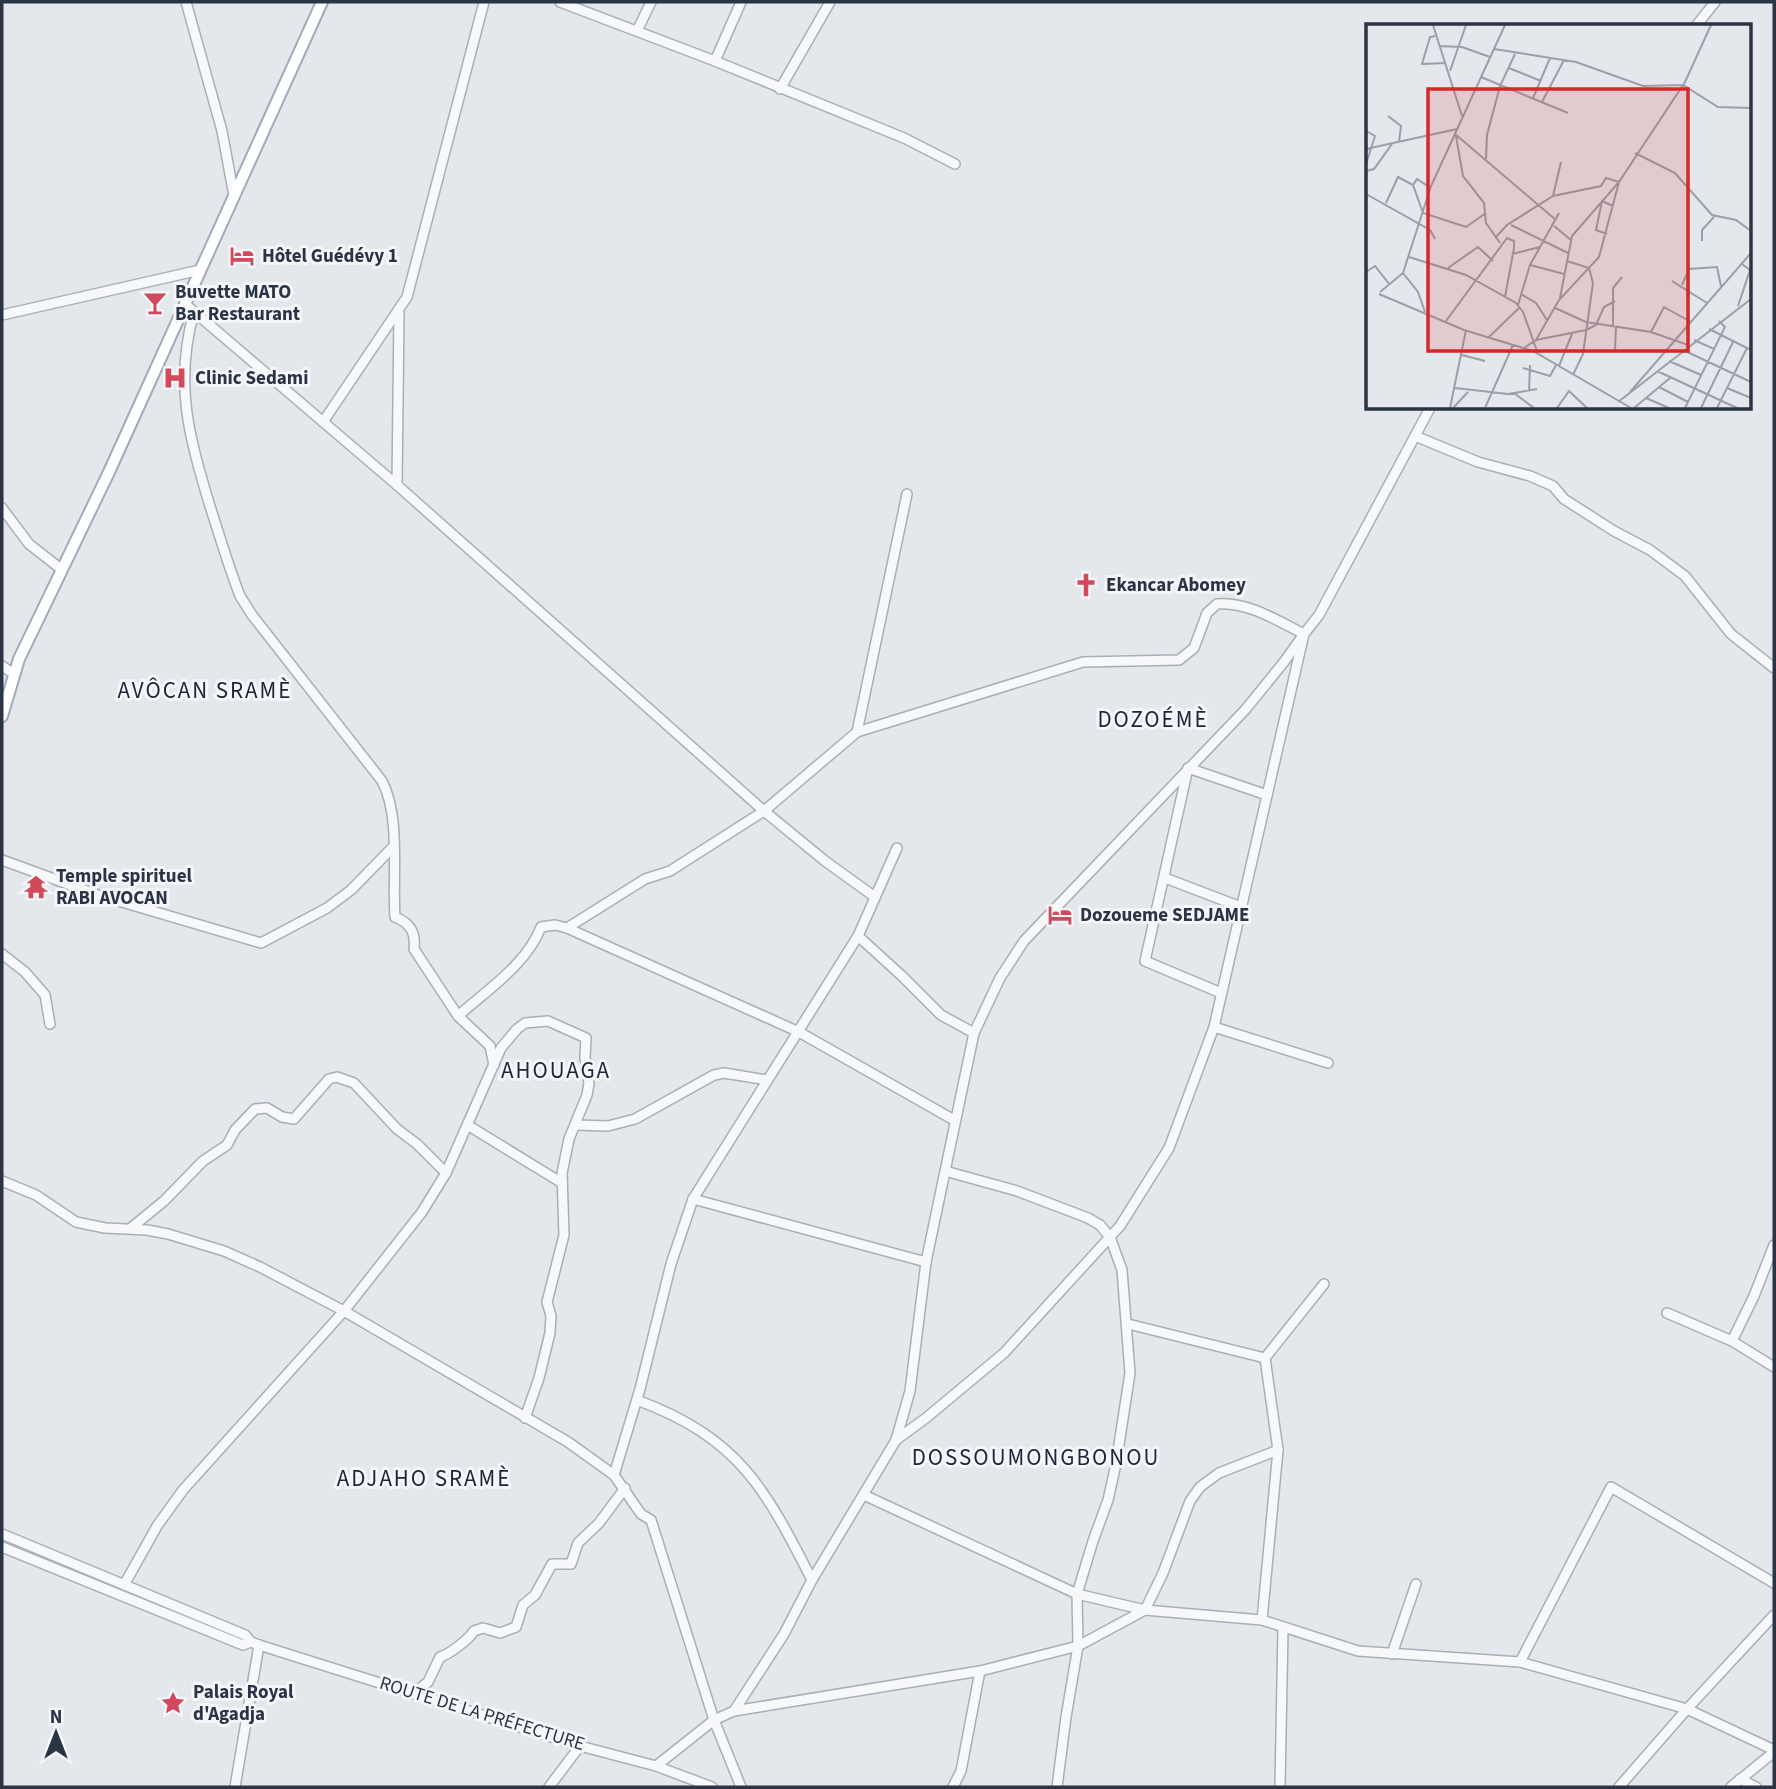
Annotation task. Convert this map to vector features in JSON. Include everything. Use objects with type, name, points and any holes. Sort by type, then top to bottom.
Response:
[{"type":"main road","points":[[2,716],[14,674],[61,569],[109,472],[322,2]]},
{"type":"street","points":[[186,2],[222,131],[234,196]]},
{"type":"street","points":[[323,422],[407,297],[484,2]]},
{"type":"street","points":[[560,2],[637,30],[904,138],[955,163]]},
{"type":"street","points":[[637,30],[651,2]]},
{"type":"street","points":[[715,61],[741,2]]},
{"type":"street","points":[[780,89],[830,2]]},
{"type":"street","points":[[1698,24],[1715,2]]},
{"type":"street","points":[[2,315],[200,270]]},
{"type":"street","points":[[185,304],[397,485],[764,811],[825,861],[875,897]]},
{"type":"street","points":[[397,485],[399,311]]},
{"type":"street","points":[[194,312],[186,348],[186,415],[190,438],[231,573],[245,605],[382,781],[390,801],[395,917],[407,922],[415,938],[414,949],[457,1016],[490,1046],[495,1067]]},
{"type":"street","points":[[734,1711],[784,1634],[812,1580],[896,1440],[910,1391],[926,1262],[954,1120],[974,1033],[1000,978],[1024,941],[1245,710],[1319,615],[1429,410]]},
{"type":"street","points":[[1415,436],[1553,486],[1563,499],[1650,550],[1681,572],[1731,634],[1750,652],[1774,668]]},
{"type":"street","points":[[857,732],[907,494]]},
{"type":"street","points":[[2,508],[29,544],[61,569]]},
{"type":"street","points":[[567,928],[645,879],[670,871],[764,811],[857,732],[1083,662],[1179,660],[1194,648],[1207,613],[1216,604],[1258,612],[1304,634]]},
{"type":"street","points":[[896,1440],[1004,1353],[1120,1226],[1169,1148],[1214,1027],[1304,634]]},
{"type":"street","points":[[2,666],[14,674]]},
{"type":"street","points":[[1188,768],[1267,795]]},
{"type":"street","points":[[1188,768],[1145,961],[1221,993]]},
{"type":"street","points":[[2,860],[98,895],[261,943],[327,908],[351,890],[393,847]]},
{"type":"street","points":[[614,1475],[637,1401],[671,1264],[693,1199],[858,936],[897,848]]},
{"type":"street","points":[[1165,878],[1241,907]]},
{"type":"street","points":[[457,1016],[516,964],[537,938],[541,927],[555,925],[799,1032],[954,1120]]},
{"type":"street","points":[[858,936],[941,1015],[974,1033]]},
{"type":"street","points":[[2,954],[25,972],[45,995],[50,1024]]},
{"type":"street","points":[[124,1585],[157,1526],[183,1490],[344,1311],[415,1221],[446,1173],[495,1067],[501,1048],[525,1023],[548,1021],[586,1038],[585,1057],[589,1083],[565,1158],[562,1183],[564,1235],[547,1302],[551,1316],[550,1333],[539,1378],[525,1418]]},
{"type":"street","points":[[1214,1027],[1328,1063]]},
{"type":"street","points":[[575,1125],[608,1126],[635,1119],[714,1075],[724,1073],[767,1080]]},
{"type":"street","points":[[131,1228],[164,1201],[204,1161],[227,1144],[235,1130],[255,1109],[267,1108],[282,1117],[294,1119],[329,1079],[337,1077],[354,1083],[397,1129],[417,1144],[446,1173]]},
{"type":"street","points":[[468,1126],[562,1183]]},
{"type":"street","points":[[946,1171],[1049,1201],[1100,1225],[1110,1237],[1122,1270],[1130,1373],[1108,1500],[1077,1594],[1078,1646],[1057,1787]]},
{"type":"street","points":[[2,1181],[36,1195],[76,1222],[105,1228],[131,1228],[168,1234],[224,1251],[260,1267],[344,1311],[568,1442],[614,1475],[641,1514],[651,1520],[714,1720],[741,1787]]},
{"type":"street","points":[[693,1199],[926,1262]]},
{"type":"street","points":[[1732,1341],[1754,1296],[1774,1245]]},
{"type":"street","points":[[1262,1620],[1278,1450],[1265,1358],[1324,1284]]},
{"type":"street","points":[[1667,1313],[1732,1341],[1774,1367]]},
{"type":"street","points":[[1128,1324],[1265,1358]]},
{"type":"street","points":[[637,1401],[683,1420],[740,1462],[779,1515],[812,1580]]},
{"type":"street","points":[[656,1766],[714,1720],[734,1711],[980,1671],[1078,1646],[1145,1610],[1163,1573],[1190,1501],[1200,1487],[1219,1473],[1278,1450]]},
{"type":"street","points":[[1520,1662],[1611,1487],[1774,1583]]},
{"type":"street","points":[[414,1693],[428,1682],[440,1657],[449,1654],[472,1635],[474,1630],[483,1628],[500,1633],[516,1627],[523,1605],[535,1595],[552,1564],[571,1564],[578,1543],[599,1523],[625,1489]]},
{"type":"street","points":[[864,1495],[1077,1594],[1145,1610],[1262,1620],[1358,1651],[1520,1662],[1687,1709],[1774,1751],[1731,1787]]},
{"type":"street","name":"ROUTE DE LA PRÉFECTURE","points":[[2,1534],[245,1635],[255,1644]]},
{"type":"street","name":"ROUTE DE LA PRÉFECTURE","points":[[2,1547],[243,1645],[255,1644],[580,1746],[656,1766],[712,1787]]},
{"type":"street","points":[[1392,1654],[1416,1584]]},
{"type":"street","points":[[1619,1787],[1774,1615]]},
{"type":"street","points":[[1280,1786],[1283,1628]]},
{"type":"street","points":[[236,1787],[255,1644]]},
{"type":"street","points":[[953,1787],[961,1771],[980,1671]]},
{"type":"street","points":[[549,1787],[580,1746]]},
{"type":"street","points":[[1740,1779],[1756,1787]]},
{"type":"place","name":"Hôtel Guédévy 1","points":[[242,256]]},
{"type":"place","name":"Buvette MATO Bar Restaurant","points":[[155,303]]},
{"type":"place","name":"Clinic Sedami","points":[[175,378]]},
{"type":"place","name":"Ekancar Abomey","points":[[1086,585]]},
{"type":"place","name":"Temple spirituel RABI AVOCAN","points":[[36,887]]},
{"type":"place","name":"Dozoueme SEDJAME","points":[[1060,915]]},
{"type":"place","name":"Palais Royal d'Agadja","points":[[173,1703]]},
{"type":"district","name":"AVÔCAN SRAMÈ","points":[[205,690]]},
{"type":"district","name":"DOZOÉMÈ","points":[[1153,719]]},
{"type":"district","name":"AHOUAGA","points":[[556,1070]]},
{"type":"district","name":"DOSSOUMONGBONOU","points":[[1036,1457]]},
{"type":"district","name":"ADJAHO SRAMÈ","points":[[424,1478]]}]
